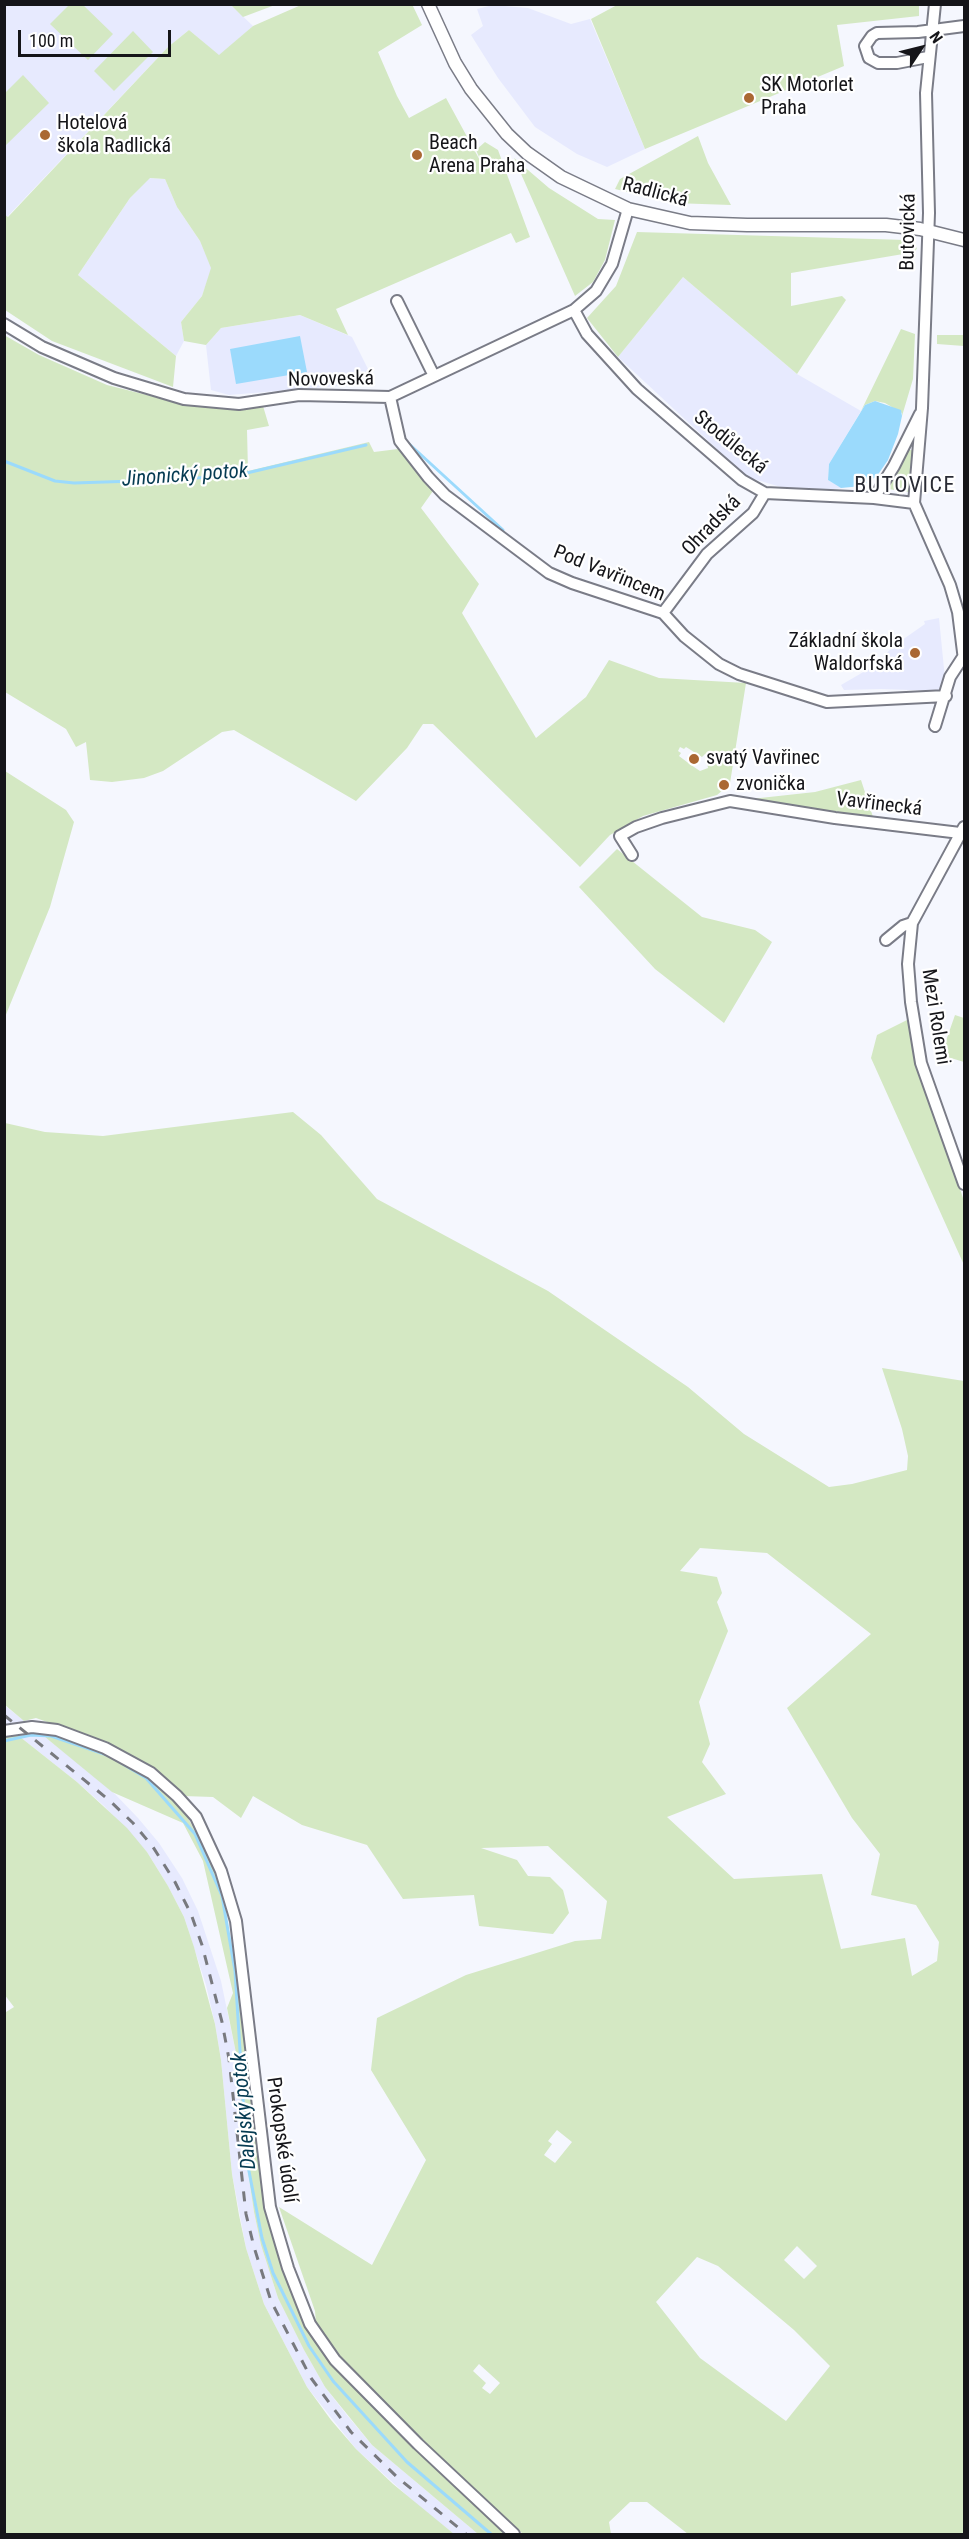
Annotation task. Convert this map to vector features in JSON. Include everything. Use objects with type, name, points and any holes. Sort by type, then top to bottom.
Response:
[{"type":"main road","name":"Radlická","points":[[428,4],[455,63],[488,114],[507,134],[527,153],[561,177],[628,209],[669,220],[709,224],[874,224],[929,230],[964,240]]},
{"type":"street","name":"Butovická","points":[[935,4],[928,57],[926,133],[929,230],[922,408],[914,502],[961,612],[964,659]]},
{"type":"street","points":[[928,57],[888,64],[878,63],[869,58],[866,46],[872,36],[877,33],[932,31],[964,26]]},
{"type":"street","name":"Novoveská","points":[[4,324],[42,347],[114,378],[184,399],[239,404],[299,395],[390,397],[574,310],[596,291],[612,264],[628,209]]},
{"type":"street","points":[[397,301],[434,376]]},
{"type":"street","name":"Stodůlecká","points":[[574,310],[587,334],[638,389],[742,480],[765,493],[914,502]]},
{"type":"street","name":"Pod Vavřincem","points":[[390,397],[400,441],[428,477],[445,495],[549,573],[572,584],[663,613],[684,636],[719,664],[739,674],[806,697],[840,702],[946,696]]},
{"type":"street","name":"Butovická","points":[[874,498],[894,466],[922,408]]},
{"type":"street","name":"Ohradská","points":[[663,613],[707,554],[753,513],[765,493]]},
{"type":"street","points":[[935,726],[950,677],[964,659]]},
{"type":"street","name":"Vavřinecká","points":[[632,855],[620,836],[636,827],[730,801],[835,818],[962,830]]},
{"type":"street","name":"Mezi Rolemi","points":[[962,830],[912,923],[908,964],[911,1002],[921,1063],[964,1184]]},
{"type":"street","points":[[886,940],[903,926],[912,923]]},
{"type":"street","name":"Prokopské údolí","points":[[4,1731],[32,1727],[57,1730],[105,1748],[151,1773],[196,1817],[221,1871],[236,1921],[270,2207],[288,2268],[310,2324],[335,2360],[418,2444],[514,2535]]},
{"type":"shaded area","name":"Hotelová škola Radlická","points":[[4,5],[231,5],[253,26],[219,56],[189,30],[168,47],[7,217],[4,215]]},
{"type":"shaded area","points":[[493,5],[528,8],[571,24],[590,19],[645,149],[607,167],[577,154],[535,127],[498,78],[471,35],[483,26],[477,9]]},
{"type":"shaded area","points":[[149,178],[165,179],[177,207],[200,241],[212,268],[202,296],[181,322],[184,341],[176,356],[78,275],[130,198]]},
{"type":"shaded area","points":[[683,277],[797,374],[861,411],[829,464],[828,480],[842,488],[809,492],[791,490],[747,477],[618,357]]},
{"type":"shaded area","points":[[300,315],[352,337],[375,383],[229,395],[211,390],[206,345],[221,328]]},
{"type":"shaded area","name":"Základní škola Waldorfská","points":[[939,618],[945,679],[941,691],[844,690],[841,685],[872,667],[895,645],[925,624],[924,621]]},
{"type":"shaded area","points":[[4,1705],[115,1794],[159,1843],[182,1878],[198,1911],[221,1981],[237,2058],[254,2212],[261,2245],[278,2298],[325,2387],[372,2445],[478,2534],[454,2534],[424,2511],[356,2449],[307,2387],[264,2304],[246,2248],[232,2174],[221,2060],[215,2024],[206,1985],[184,1917],[147,1852],[104,1806],[5,1725]]},
{"type":"green space","points":[[412,4],[422,25],[378,52],[397,96],[409,118],[446,98],[483,166],[476,150],[485,142],[498,150],[530,237],[516,243],[511,233],[336,309],[348,335],[300,315],[221,328],[206,345],[184,341],[181,322],[202,296],[211,268],[200,241],[177,207],[165,179],[150,178],[130,198],[78,275],[176,356],[173,387],[52,341],[5,310],[5,215],[8,217],[168,47],[189,30],[219,55],[253,26],[301,5]]},
{"type":"green space","points":[[919,4],[919,16],[837,25],[844,66],[645,149],[591,19],[617,5]]},
{"type":"green space","points":[[69,5],[83,5],[113,34],[88,60],[50,24]]},
{"type":"green space","points":[[231,5],[275,5],[243,17]]},
{"type":"green space","points":[[133,31],[153,52],[114,91],[94,71]]},
{"type":"green space","points":[[23,75],[49,103],[5,146],[5,93]]},
{"type":"green space","points":[[698,136],[708,163],[731,205],[673,203],[615,189],[620,179]]},
{"type":"green space","points":[[514,158],[549,188],[598,219],[615,220],[605,260],[593,282],[575,296]]},
{"type":"green space","points":[[637,232],[906,240],[917,248],[915,252],[791,273],[791,306],[842,296],[846,300],[797,374],[683,277],[618,357],[587,318],[616,286]]},
{"type":"green space","points":[[901,329],[915,334],[913,379],[902,416],[902,413],[885,403],[875,401],[865,405],[861,411]]},
{"type":"green space","points":[[4,335],[39,355],[107,385],[183,404],[240,410],[263,406],[269,426],[247,430],[248,471],[369,442],[374,452],[398,449],[433,491],[421,508],[479,584],[462,613],[536,738],[586,697],[609,660],[659,678],[746,683],[730,783],[725,780],[719,785],[723,790],[717,795],[643,816],[610,835],[580,867],[433,724],[423,724],[407,748],[356,801],[234,730],[222,732],[163,771],[144,778],[112,782],[90,780],[86,742],[76,747],[66,729],[5,692]],"holes":[[[680,747],[684,749],[686,747],[702,757],[705,754],[709,758],[708,768],[700,771],[679,756]]]},
{"type":"green space","points":[[937,335],[964,335],[964,346],[937,344]]},
{"type":"green space","points":[[909,450],[913,450],[909,492],[888,489]]},
{"type":"green space","points":[[5,771],[66,810],[74,822],[50,907],[5,1017]]},
{"type":"green space","points":[[861,780],[873,817],[751,799],[815,792]]},
{"type":"green space","points":[[617,849],[702,917],[755,930],[772,942],[724,1023],[655,969],[579,887]]},
{"type":"green space","points":[[955,1015],[964,1018],[964,1062],[941,1055]]},
{"type":"green space","points":[[909,1019],[964,1201],[964,1265],[871,1058],[877,1035]]},
{"type":"green space","points":[[293,1112],[321,1135],[377,1199],[548,1291],[688,1387],[744,1434],[829,1487],[852,1484],[907,1470],[908,1456],[902,1429],[882,1368],[964,1381],[964,2534],[688,2534],[647,2502],[630,2502],[609,2522],[611,2534],[523,2534],[429,2447],[335,2353],[316,2323],[315,2311],[279,2207],[372,2265],[426,2160],[371,2070],[377,2018],[466,1975],[575,1941],[601,1939],[607,1901],[548,1846],[481,1848],[517,1860],[528,1876],[550,1877],[563,1890],[569,1913],[553,1934],[479,1926],[474,1895],[403,1899],[367,1845],[302,1825],[253,1796],[241,1818],[213,1797],[183,1796],[152,1768],[109,1744],[36,1718],[24,1721],[5,1705],[5,1123],[45,1132],[103,1136]],"holes":[[[700,1548],[767,1553],[871,1634],[787,1708],[852,1818],[880,1854],[871,1895],[916,1905],[939,1942],[937,1961],[912,1976],[905,1938],[841,1949],[822,1874],[734,1879],[667,1817],[726,1794],[702,1762],[710,1744],[699,1702],[728,1631],[717,1602],[722,1593],[717,1577],[680,1571]],[[557,2130],[572,2142],[555,2163],[544,2155],[552,2144],[548,2141]],[[797,2246],[817,2266],[804,2279],[784,2260]],[[697,2257],[718,2266],[794,2330],[830,2366],[786,2421],[700,2358],[656,2302]],[[479,2364],[500,2383],[490,2394],[482,2388],[486,2383],[473,2371]]]},
{"type":"green space","points":[[5,1725],[77,1782],[127,1828],[147,1852],[168,1886],[184,1917],[215,2024],[221,2060],[232,2174],[239,2215],[246,2248],[264,2304],[307,2387],[331,2420],[356,2449],[393,2484],[454,2534],[5,2534],[4,2009],[6,2012],[14,2007],[4,1994]]},
{"type":"green space","points":[[58,1734],[146,1775],[185,1812],[218,1876],[242,2002],[263,2203],[305,2325],[404,2436],[506,2534],[478,2534],[372,2445],[325,2387],[304,2350],[278,2298],[261,2245],[254,2212],[237,2058],[227,2008],[233,1993],[203,1861],[183,1823],[112,1792],[45,1737]]},
{"type":"water","points":[[300,336],[307,372],[236,384],[230,349]]},
{"type":"water","points":[[875,401],[901,410],[898,434],[888,460],[877,476],[862,486],[841,488],[828,480],[829,464],[865,405]]},
{"type":"waterway","name":"Jinonický potok","points":[[407,442],[503,530]]},
{"type":"waterway","name":"Jinonický potok","points":[[4,461],[55,481],[74,483],[135,481],[234,476],[366,445]]},
{"type":"waterway","name":"Dalejský potok","points":[[4,1741],[31,1735],[51,1736],[107,1755]]},
{"type":"waterway","name":"Dalejský potok","points":[[113,1758],[146,1778],[195,1834],[222,1896],[235,1971],[247,2161],[262,2238],[273,2273],[309,2346],[333,2381],[407,2462],[491,2534]]},
{"type":"railway","points":[[4,1715],[109,1800],[133,1823],[153,1847],[175,1882],[191,1914],[202,1945],[222,2022],[229,2059],[246,2214],[271,2301],[311,2378],[351,2432],[397,2477],[466,2534]]},
{"type":"place","name":"SK Motorlet Praha","points":[[749,98]]},
{"type":"place","name":"Hotelová škola Radlická","points":[[45,135]]},
{"type":"place","name":"Beach Arena Praha","points":[[417,155]]},
{"type":"place","name":"Základní škola Waldorfská","points":[[915,653]]},
{"type":"place","name":"svatý Vavřinec","points":[[694,759]]},
{"type":"place","name":"zvonička","points":[[724,785]]},
{"type":"district","name":"BUTOVICE","points":[[905,486]]}]
